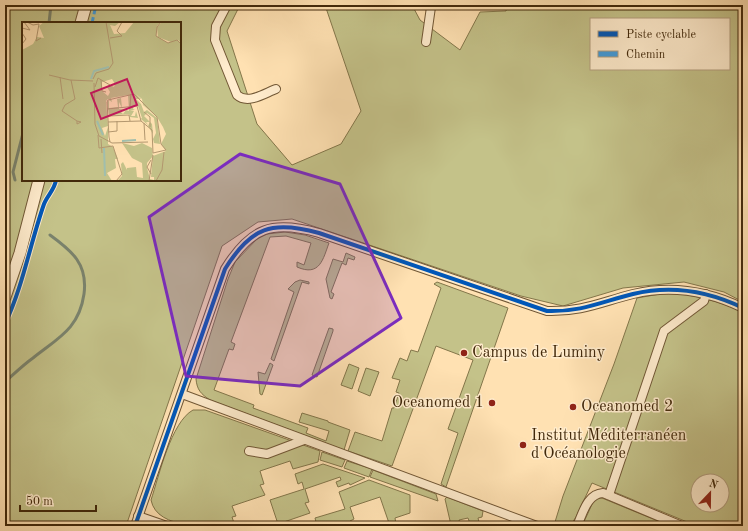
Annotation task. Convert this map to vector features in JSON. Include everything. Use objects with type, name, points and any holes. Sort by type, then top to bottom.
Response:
[{"type":"street","points":[[81,22],[86,5]]},
{"type":"street","points":[[227,5],[216,26],[215,40],[238,96],[245,100],[251,99],[276,89]]},
{"type":"street","points":[[426,42],[431,14],[431,8],[428,5]]},
{"type":"street","points":[[5,297],[20,253],[39,181]]},
{"type":"street","points":[[135,526],[225,269],[236,252],[250,238],[266,229],[287,226],[319,232],[524,305],[547,311],[581,309],[633,294],[658,289],[687,290],[706,294],[743,308]]},
{"type":"street","points":[[609,495],[664,331],[704,301],[706,294]]},
{"type":"street","points":[[182,394],[537,526]]},
{"type":"street","points":[[249,451],[267,454],[304,440]]},
{"type":"street","points":[[577,526],[591,496],[597,493],[609,495],[682,526]]},
{"type":"street","points":[[138,516],[167,526]]},
{"type":"highlighted area","points":[[240,154],[340,184],[401,318],[300,386],[186,376],[149,217]]},
{"type":"shaded area","points":[[5,5],[240,5],[227,31],[257,124],[292,165],[341,144],[361,111],[325,5],[412,5],[420,20],[460,50],[480,12],[506,11],[507,5],[743,5],[743,302],[724,292],[684,282],[623,288],[563,306],[521,296],[292,219],[258,222],[222,246],[126,526],[5,526]]},
{"type":"shaded area","points":[[285,232],[305,235],[329,243],[325,255],[316,268],[311,270],[297,267],[297,262],[304,265],[311,243],[286,236],[270,237],[231,342],[235,344],[233,350],[229,349],[214,390],[254,405],[253,408],[308,428],[306,433],[326,441],[329,431],[299,422],[302,413],[350,430],[344,450],[210,400],[202,394],[197,386],[196,379],[228,279],[235,262],[257,239],[267,234]]},
{"type":"shaded area","points":[[346,253],[355,257],[354,260],[348,258],[346,265],[342,263],[331,292],[334,294],[332,299],[330,298],[326,279],[333,259],[343,262]]},
{"type":"shaded area","points":[[300,280],[309,282],[309,284],[302,282],[274,361],[271,359],[294,292],[288,289],[295,282]]},
{"type":"shaded area","points":[[437,282],[508,308],[446,487],[441,484],[458,433],[448,429],[473,360],[436,346],[392,466],[348,451],[355,432],[382,441],[392,408],[394,408],[399,393],[396,392],[400,380],[392,378],[400,358],[407,361],[411,350],[418,352],[441,288],[434,284]]},
{"type":"shaded area","points":[[666,293],[686,295],[715,301],[743,312],[743,526],[697,526],[592,483],[576,517],[570,526],[559,526],[555,522],[563,496],[614,364],[637,298]]},
{"type":"shaded area","points":[[329,328],[333,329],[333,331],[317,377],[312,375]]},
{"type":"shaded area","points":[[270,363],[273,365],[262,395],[260,394],[258,372],[265,374]]},
{"type":"shaded area","points":[[349,364],[359,368],[352,389],[341,385]]},
{"type":"shaded area","points":[[366,368],[379,372],[370,396],[358,391]]},
{"type":"shaded area","points":[[193,410],[205,410],[320,451],[318,462],[293,469],[290,461],[260,471],[264,484],[260,485],[265,495],[232,506],[236,516],[232,517],[235,526],[200,526],[174,522],[163,517],[155,510],[151,500],[172,437],[185,416]]},
{"type":"shaded area","points":[[322,452],[345,460],[342,467],[320,460]]},
{"type":"shaded area","points":[[347,461],[372,469],[369,477],[344,468]]},
{"type":"shaded area","points":[[323,464],[365,478],[350,485],[349,483],[338,487],[336,482],[341,480],[340,477],[305,489],[309,502],[305,503],[310,513],[278,524],[270,500],[304,489],[302,482],[298,484],[295,474]]},
{"type":"shaded area","points":[[373,470],[436,494],[438,501],[370,477]]},
{"type":"shaded area","points":[[369,480],[410,495],[410,513],[395,518],[396,524],[390,526],[380,497],[350,507],[354,519],[350,521],[354,526],[317,526],[315,518],[345,509],[339,492]]},
{"type":"shaded area","points":[[447,497],[483,511],[482,517],[478,518],[480,526],[471,526],[468,518],[459,520],[461,526],[451,525],[445,499]]},
{"type":"shaded area","points":[[602,498],[670,526],[582,526],[594,500]]},
{"type":"waterway","points":[[49,22],[51,5]]},
{"type":"waterway","points":[[15,180],[13,172],[22,137]]},
{"type":"waterway","points":[[5,382],[66,332],[77,316],[81,306],[85,284],[81,266],[77,259],[50,235]]},
{"type":"marked path","points":[[92,22],[96,5]]},
{"type":"cycle path","points":[[5,324],[22,280],[44,204],[56,181]]},
{"type":"cycle path","points":[[135,526],[225,269],[244,244],[264,230],[288,227],[319,233],[547,311],[571,310],[633,294],[661,290],[689,291],[703,294],[716,297],[743,308]]},
{"type":"place","name":"Campus de Luminy","points":[[464,353]]},
{"type":"place","name":"Oceanomed 1","points":[[492,403]]},
{"type":"place","name":"Oceanomed 2","points":[[573,407]]},
{"type":"place","name":"Institut Méditerranéen d'Océanologie","points":[[523,445]]}]
